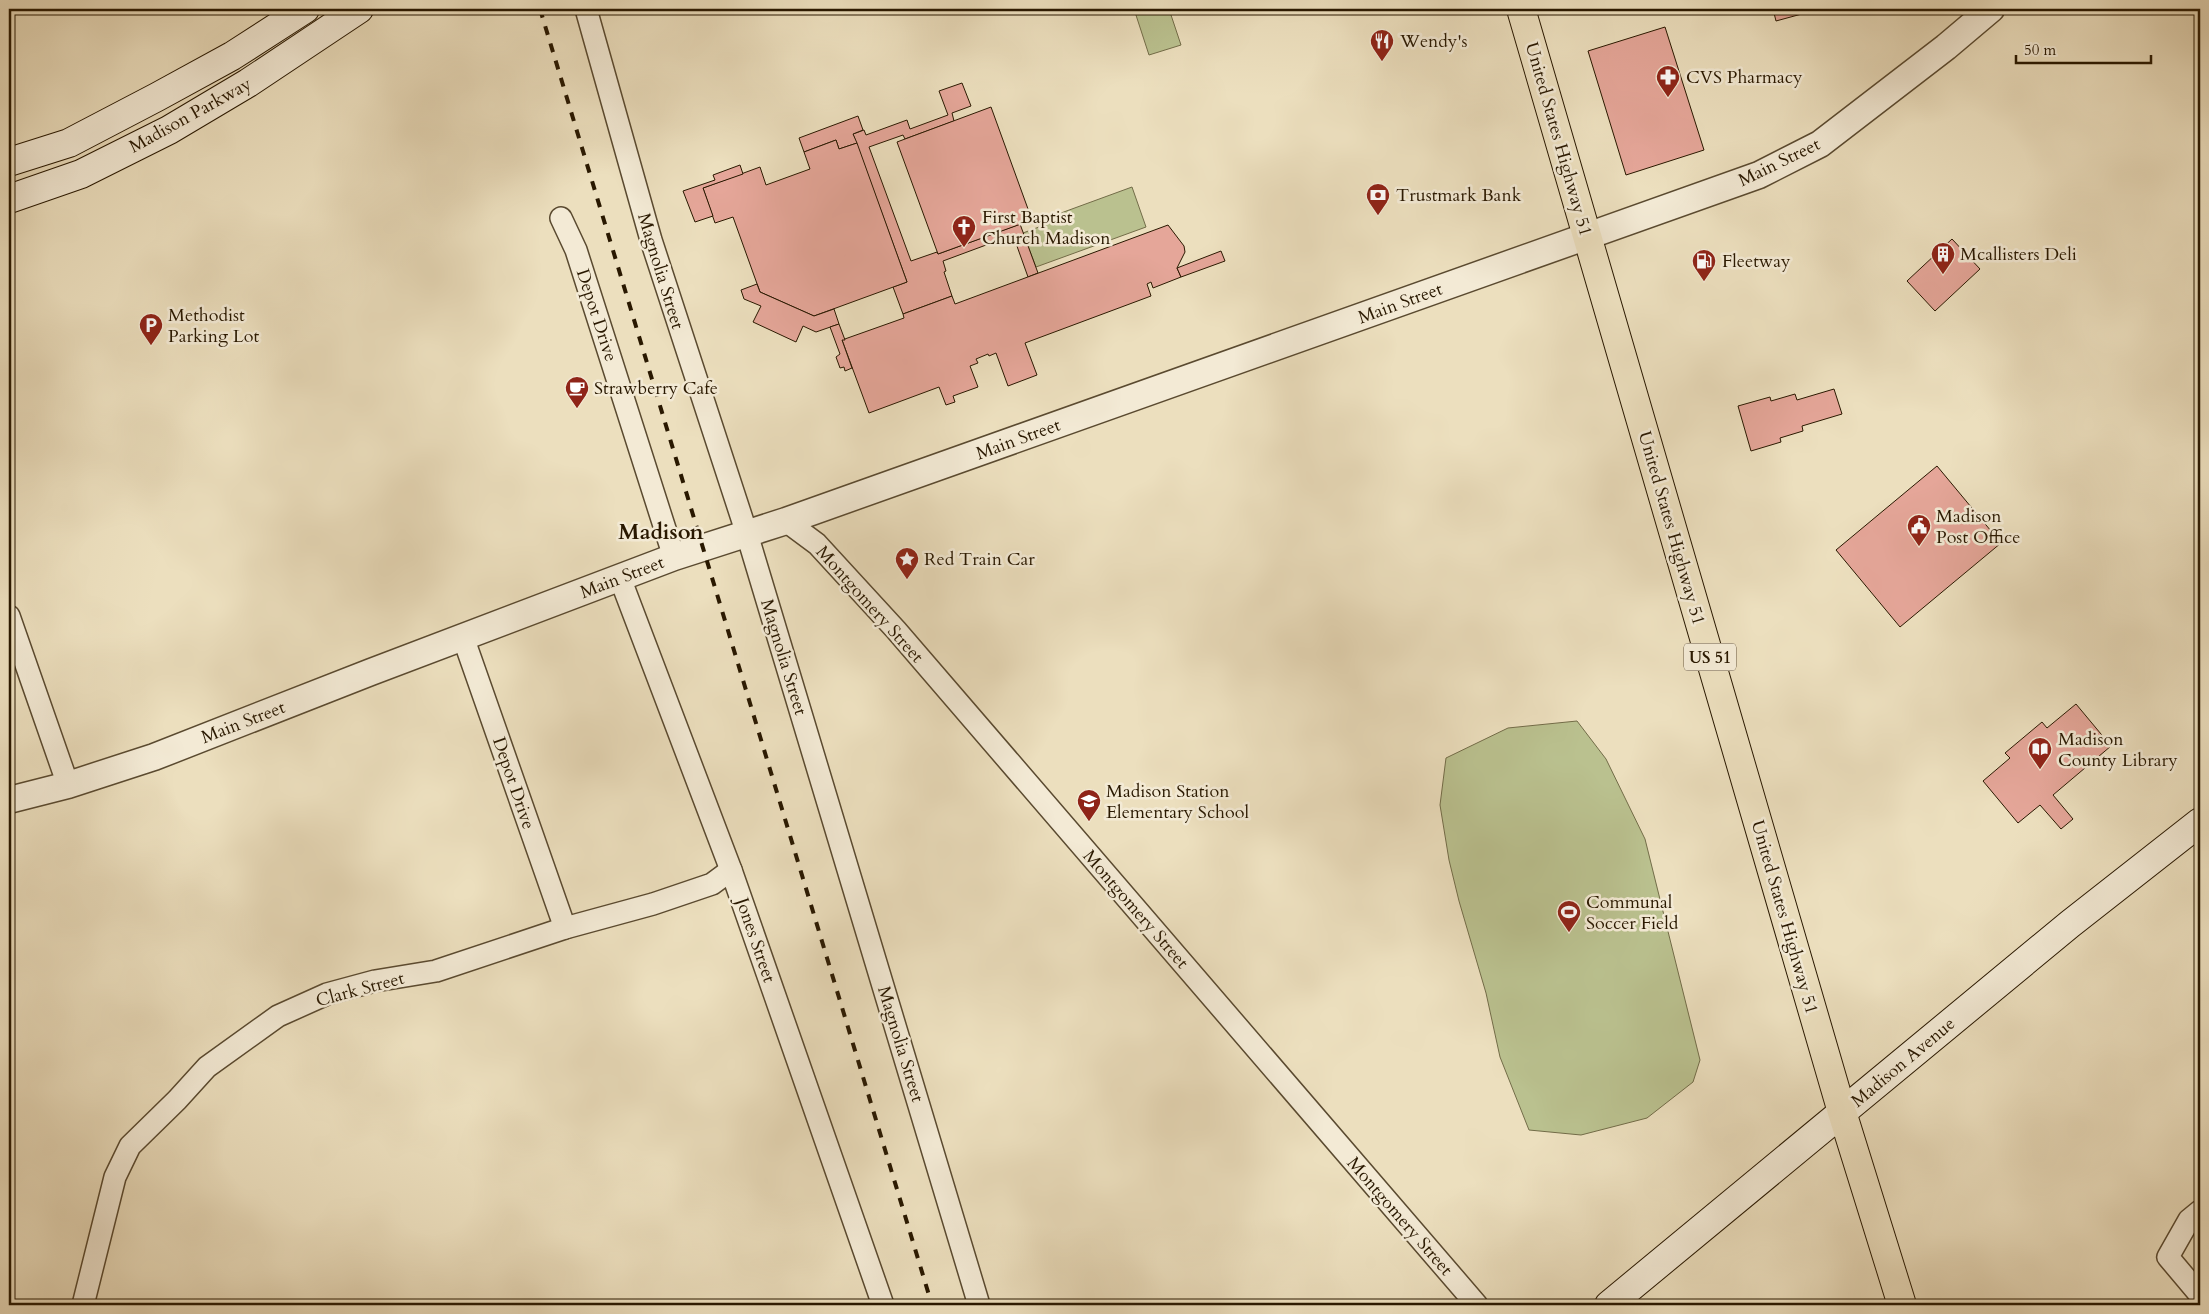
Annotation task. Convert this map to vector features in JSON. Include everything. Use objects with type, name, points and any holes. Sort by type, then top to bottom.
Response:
[{"type":"main road","name":"Madison Parkway","points":[[9,162],[70,143],[157,98],[232,56],[304,9]]},
{"type":"main road","name":"Madison Parkway","points":[[9,199],[81,174],[169,130],[248,84],[359,9]]},
{"type":"main road","name":"United States Highway 51","points":[[1521,9],[1842,1112],[1902,1305]]},
{"type":"main road","name":"Madison Avenue","points":[[1609,1305],[2070,924],[2200,822]]},
{"type":"street","name":"Magnolia Street","points":[[586,9],[651,240],[746,534],[979,1305]]},
{"type":"street","name":"Main Street","points":[[9,800],[68,785],[154,757],[463,637],[674,558],[786,521],[1759,175],[1820,144],[1946,47],[1991,9]]},
{"type":"street","name":"Depot Drive","points":[[561,218],[576,250],[674,558]]},
{"type":"street","name":"Montgomery Street","points":[[786,521],[817,544],[896,630],[1478,1305]]},
{"type":"street","name":"Jones Street","points":[[620,578],[731,870],[883,1305]]},
{"type":"street","points":[[9,616],[68,785]]},
{"type":"street","name":"Depot Drive","points":[[463,637],[565,928]]},
{"type":"street","name":"Clark Street","points":[[83,1305],[115,1177],[130,1146],[177,1100],[207,1067],[278,1016],[327,994],[374,981],[436,971],[565,928],[653,904],[712,884],[731,870]]},
{"type":"street","points":[[2200,1211],[2189,1220],[2168,1257],[2200,1295]]},
{"type":"green space","points":[[1134,9],[1169,9],[1181,45],[1149,55]]},
{"type":"green space","points":[[1132,187],[1146,227],[1036,267],[1023,233],[1063,218],[1061,213]]},
{"type":"green space","name":"Communal Soccer Field","points":[[1577,721],[1606,759],[1645,839],[1700,1060],[1693,1082],[1647,1118],[1581,1135],[1529,1130],[1500,1057],[1486,993],[1449,860],[1440,805],[1446,758],[1508,728]]},
{"type":"building","points":[[1773,9],[1820,9],[1776,21]]},
{"type":"building","name":"CVS Pharmacy","points":[[1665,27],[1704,150],[1626,175],[1588,51]]},
{"type":"building","points":[[962,83],[971,106],[952,113],[954,121],[905,139],[903,135],[869,147],[911,261],[937,252],[938,254],[1020,224],[1038,273],[1028,277],[1013,235],[943,261],[946,271],[944,272],[952,296],[903,314],[893,287],[907,282],[853,134],[864,130],[866,135],[907,120],[910,129],[948,115],[939,91]]},
{"type":"building","points":[[991,107],[1032,220],[938,254],[897,142]]},
{"type":"building","points":[[858,116],[863,130],[853,134],[857,143],[839,149],[836,140],[804,152],[799,138]]},
{"type":"building","points":[[836,140],[839,149],[857,143],[907,282],[814,316],[760,292],[733,217],[715,223],[703,188],[760,167],[766,185],[810,169],[804,152]]},
{"type":"building","points":[[740,165],[743,174],[703,188],[713,216],[695,222],[683,191],[715,180],[713,175]]},
{"type":"building","points":[[1168,225],[1184,246],[1185,252],[1177,268],[1181,277],[1153,288],[1151,282],[1147,284],[1151,296],[1025,343],[1037,375],[1008,386],[996,353],[989,356],[988,354],[976,359],[978,363],[970,366],[978,387],[953,396],[955,402],[946,405],[939,387],[869,413],[842,340],[904,318],[903,314],[952,296],[955,304]]},
{"type":"building","name":"Mcallisters Deli","points":[[1952,239],[1980,269],[1935,311],[1907,281]]},
{"type":"building","points":[[1221,251],[1225,261],[1181,277],[1177,268]]},
{"type":"building","points":[[757,284],[760,292],[814,316],[834,309],[839,324],[816,332],[803,326],[796,342],[753,322],[761,306],[744,299],[741,290]]},
{"type":"building","points":[[839,324],[845,340],[842,340],[852,368],[845,371],[844,367],[840,368],[836,357],[840,354],[830,327]]},
{"type":"building","points":[[1834,389],[1842,414],[1802,426],[1803,431],[1780,438],[1781,442],[1751,451],[1738,406],[1770,397],[1771,401],[1795,394],[1797,400]]},
{"type":"building","name":"Madison Post Office","points":[[1937,466],[2001,543],[1900,627],[1836,550]]},
{"type":"building","name":"Madison County Library","points":[[2076,704],[2111,746],[2053,795],[2073,819],[2061,829],[2040,805],[2018,823],[1983,781],[2010,758],[2005,753],[2042,722],[2047,728]]},
{"type":"railway","points":[[540,9],[932,1305]]},
{"type":"place","name":"Wendy's","points":[[1382,62]]},
{"type":"place","name":"CVS Pharmacy","points":[[1668,98]]},
{"type":"place","name":"Trustmark Bank","points":[[1378,216]]},
{"type":"place","name":"First Baptist Church Madison","points":[[964,248]]},
{"type":"place","name":"Mcallisters Deli","points":[[1943,275]]},
{"type":"place","name":"Fleetway","points":[[1704,282]]},
{"type":"place","name":"Methodist Parking Lot","points":[[151,346]]},
{"type":"place","name":"Strawberry Cafe","points":[[577,409]]},
{"type":"place","name":"Madison Post Office","points":[[1919,547]]},
{"type":"place","name":"Red Train Car","points":[[907,580]]},
{"type":"place","name":"Madison County Library","points":[[2040,770]]},
{"type":"place","name":"Madison Station Elementary School","points":[[1089,822]]},
{"type":"place","name":"Communal Soccer Field","points":[[1569,933]]},
{"type":"district","name":"Madison","points":[[661,531]]}]
